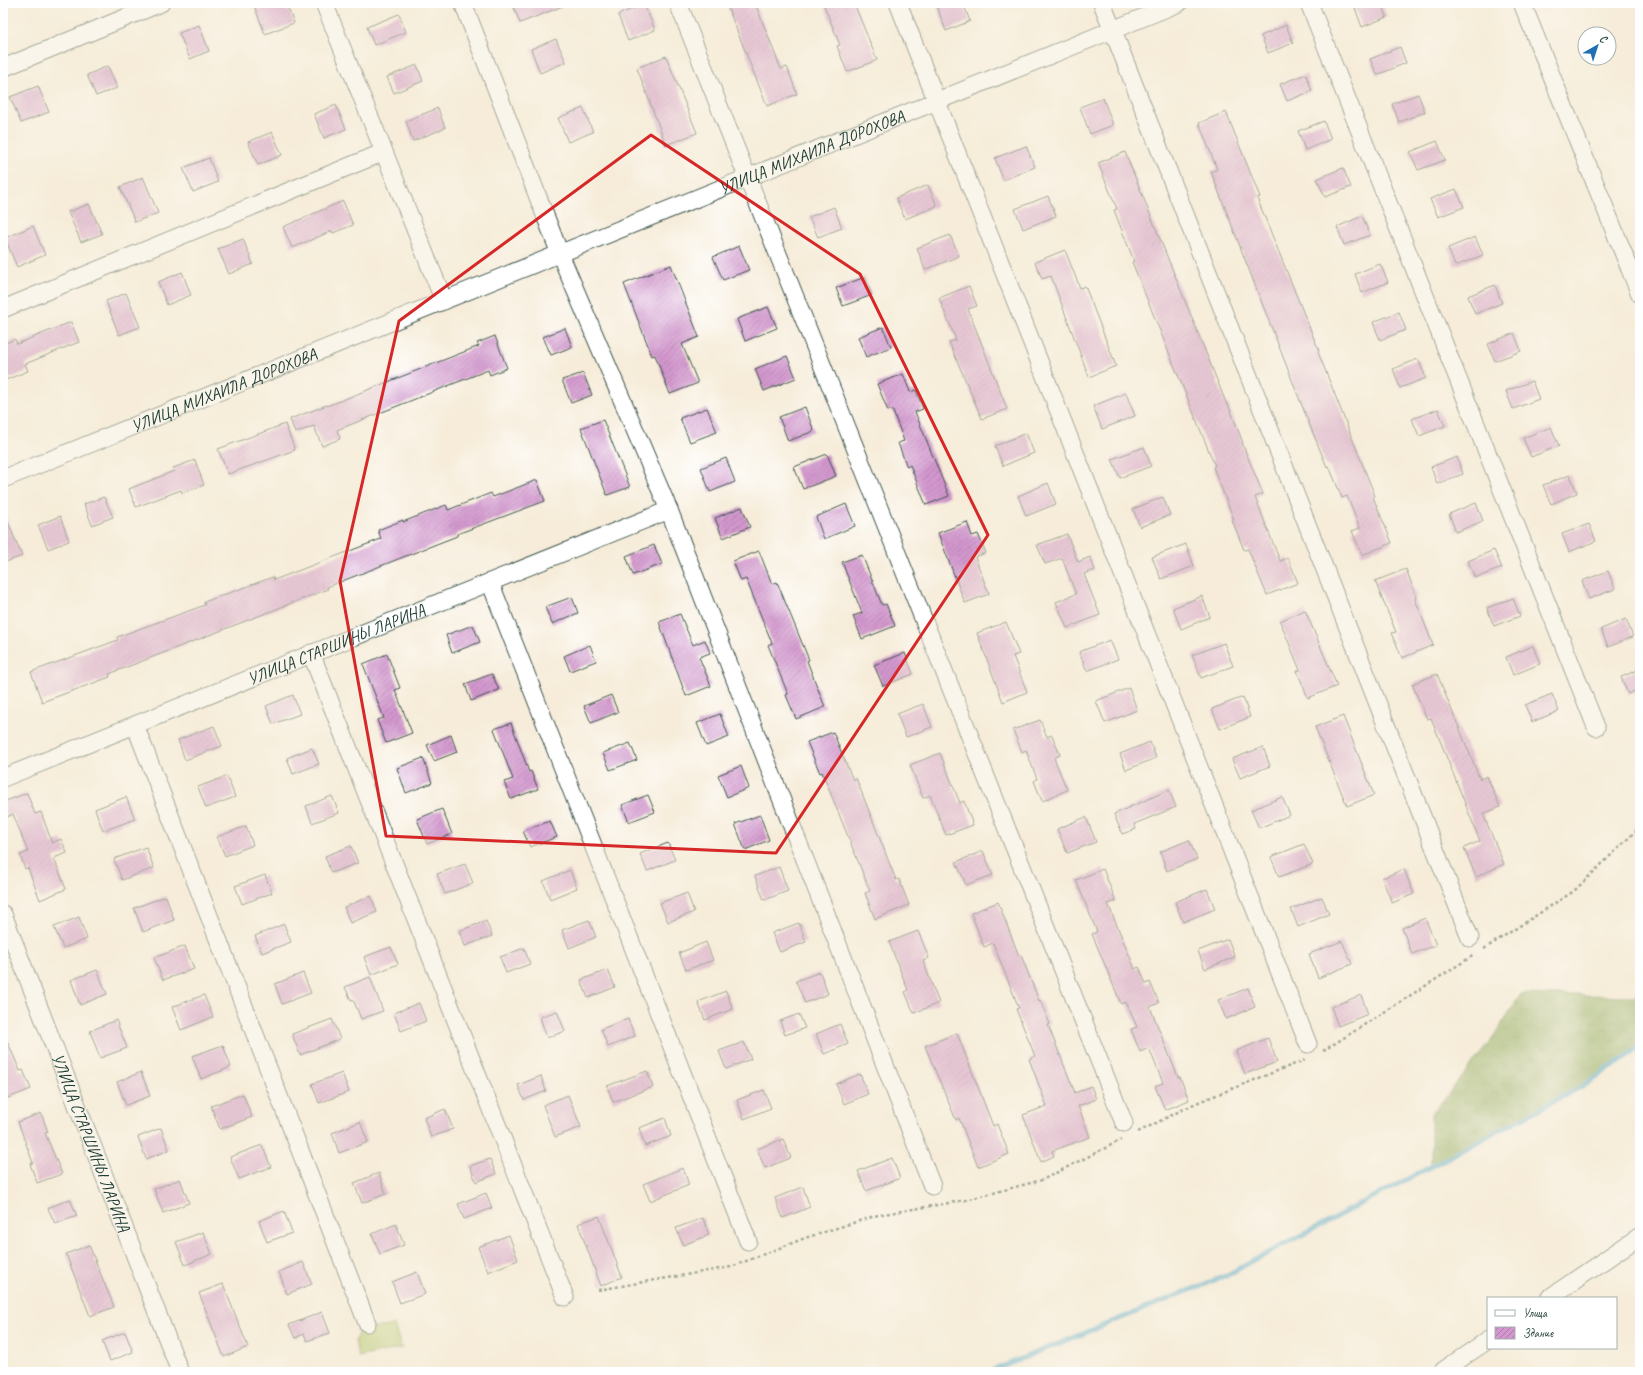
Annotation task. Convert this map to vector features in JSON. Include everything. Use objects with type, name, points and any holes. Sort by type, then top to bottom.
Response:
[{"type":"street","points":[[3,68],[162,3]]},
{"type":"street","points":[[324,3],[444,301]]},
{"type":"street","points":[[463,3],[560,254],[669,510],[932,1186]]},
{"type":"street","points":[[678,3],[746,178],[1128,1132]]},
{"type":"street","points":[[898,3],[1312,1052]]},
{"type":"street","points":[[1102,3],[1473,946]]},
{"type":"street","name":"УЛИЦА МИХАИЛА ДОРОХОВА","points":[[3,478],[1179,3]]},
{"type":"street","points":[[1309,3],[1596,727]]},
{"type":"street","points":[[1522,3],[1640,294]]},
{"type":"street","points":[[3,309],[384,152]]},
{"type":"street","name":"УЛИЦА СТАРШИНЫ ЛАРИНА","points":[[3,778],[669,510]]},
{"type":"street","points":[[490,582],[748,1241]]},
{"type":"street","points":[[311,654],[565,1297]]},
{"type":"street","points":[[135,725],[367,1323]]},
{"type":"street","name":"УЛИЦА СТАРШИНЫ ЛАРИНА","points":[[3,914],[180,1372]]},
{"type":"street","points":[[1550,1297],[1640,1236]]},
{"type":"street","points":[[1441,1372],[1487,1341]]},
{"type":"path","points":[[1483,949],[1574,891],[1640,826]]},
{"type":"path","points":[[598,1290],[731,1267],[805,1238],[878,1216],[966,1200],[1042,1180],[1128,1132],[1312,1052],[1473,946]]},
{"type":"highlighted area","points":[[651,135],[860,274],[988,535],[776,853],[386,836],[340,581],[399,321]]},
{"type":"green space","points":[[1521,994],[1640,996],[1640,1047],[1588,1083],[1431,1166],[1431,1115],[1489,1043]]},
{"type":"green space","points":[[394,1325],[402,1348],[358,1357],[355,1341],[359,1330]]},
{"type":"building","points":[[253,3],[286,3],[294,23],[265,34]]},
{"type":"building","points":[[512,3],[568,3],[568,4],[520,23]]},
{"type":"building","points":[[726,3],[755,3],[781,69],[787,67],[797,94],[767,106]]},
{"type":"building","points":[[823,3],[854,3],[877,60],[847,72],[837,46],[840,45]]},
{"type":"building","points":[[948,3],[963,3],[970,21],[946,31],[937,7]]},
{"type":"building","points":[[1367,3],[1382,3],[1387,17],[1362,27],[1355,8]]},
{"type":"building","points":[[644,4],[655,30],[628,41],[618,15]]},
{"type":"building","points":[[399,14],[406,32],[374,45],[367,27]]},
{"type":"building","points":[[199,25],[209,51],[190,59],[179,33]]},
{"type":"building","points":[[1286,25],[1293,43],[1268,53],[1261,36]]},
{"type":"building","points":[[556,39],[566,62],[540,73],[531,49]]},
{"type":"building","points":[[1400,47],[1406,63],[1377,75],[1370,59]]},
{"type":"building","points":[[666,56],[697,133],[666,145],[637,68]]},
{"type":"building","points":[[417,65],[423,81],[394,93],[387,77]]},
{"type":"building","points":[[108,66],[117,88],[96,96],[87,75]]},
{"type":"building","points":[[1306,74],[1312,91],[1287,101],[1280,84]]},
{"type":"building","points":[[38,86],[49,112],[21,123],[10,97]]},
{"type":"building","points":[[1418,94],[1425,112],[1399,122],[1392,104]]},
{"type":"building","points":[[1103,98],[1113,125],[1090,134],[1080,107]]},
{"type":"building","points":[[336,105],[346,129],[324,138],[314,114]]},
{"type":"building","points":[[438,108],[445,128],[413,141],[406,121]]},
{"type":"building","points":[[583,108],[593,132],[568,142],[558,118]]},
{"type":"building","points":[[1226,112],[1260,197],[1257,198],[1319,351],[1318,352],[1375,496],[1373,497],[1392,543],[1362,555],[1352,531],[1360,528],[1347,496],[1342,498],[1329,466],[1327,467],[1211,172],[1217,169],[1199,123]]},
{"type":"building","points":[[1324,121],[1331,139],[1305,150],[1298,131]]},
{"type":"building","points":[[272,132],[282,155],[258,165],[248,142]]},
{"type":"building","points":[[1437,141],[1445,160],[1418,170],[1410,152]]},
{"type":"building","points":[[1026,146],[1035,167],[1003,180],[995,158]]},
{"type":"building","points":[[1125,152],[1227,405],[1228,404],[1263,494],[1255,497],[1280,561],[1288,558],[1298,583],[1267,595],[1248,549],[1244,550],[1232,520],[1234,520],[1213,467],[1215,466],[1132,262],[1134,261],[1114,210],[1117,209],[1098,163]]},
{"type":"building","points":[[209,158],[218,182],[193,192],[183,168]]},
{"type":"building","points":[[1343,168],[1351,187],[1325,197],[1317,179]]},
{"type":"building","points":[[143,177],[158,213],[135,222],[120,187]]},
{"type":"building","points":[[928,185],[937,206],[905,219],[896,198]]},
{"type":"building","points":[[1456,189],[1464,207],[1438,217],[1430,199]]},
{"type":"building","points":[[1048,196],[1056,216],[1023,229],[1015,209]]},
{"type":"building","points":[[343,201],[353,225],[333,233],[332,231],[292,248],[283,227]]},
{"type":"building","points":[[89,204],[102,234],[81,242],[68,212]]},
{"type":"building","points":[[834,207],[842,228],[818,237],[809,217]]},
{"type":"building","points":[[1362,216],[1370,235],[1344,245],[1337,227]]},
{"type":"building","points":[[33,226],[45,255],[17,267],[5,238]]},
{"type":"building","points":[[950,235],[959,256],[925,270],[917,248]]},
{"type":"building","points":[[1475,237],[1483,255],[1455,266],[1448,248]]},
{"type":"building","points":[[243,239],[253,264],[229,274],[218,249]]},
{"type":"building","points":[[739,246],[749,270],[723,280],[713,257]]},
{"type":"building","points":[[1065,250],[1080,288],[1085,286],[1116,366],[1089,377],[1051,276],[1042,279],[1035,262]]},
{"type":"building","points":[[1380,264],[1388,282],[1362,293],[1355,274]]},
{"type":"building","points":[[671,265],[699,337],[682,344],[698,383],[670,394],[655,355],[652,356],[624,284]]},
{"type":"building","points":[[182,272],[191,295],[167,305],[158,282]]},
{"type":"building","points":[[865,277],[872,295],[843,306],[836,288]]},
{"type":"building","points":[[1495,285],[1502,303],[1475,314],[1468,296]]},
{"type":"building","points":[[969,286],[977,306],[968,309],[1007,409],[982,419],[949,342],[956,340],[939,298]]},
{"type":"building","points":[[126,293],[140,327],[119,335],[106,301]]},
{"type":"building","points":[[768,307],[777,328],[745,341],[737,319]]},
{"type":"building","points":[[1399,312],[1406,330],[1380,340],[1373,322]]},
{"type":"building","points":[[71,322],[79,342],[25,364],[28,371],[3,381],[3,344],[15,339],[17,344]]},
{"type":"building","points":[[883,327],[891,347],[866,357],[858,337]]},
{"type":"building","points":[[565,328],[572,347],[551,355],[543,337]]},
{"type":"building","points":[[1514,333],[1521,351],[1495,361],[1488,344]]},
{"type":"building","points":[[495,336],[507,368],[490,375],[488,370],[337,430],[340,439],[322,446],[314,426],[295,433],[290,419],[327,406],[479,346],[477,343]]},
{"type":"building","points":[[787,356],[796,378],[764,391],[755,369]]},
{"type":"building","points":[[1418,359],[1426,378],[1400,388],[1393,369]]},
{"type":"building","points":[[583,373],[592,395],[571,403],[562,380]]},
{"type":"building","points":[[903,374],[910,392],[916,390],[923,409],[915,412],[949,496],[926,505],[910,465],[907,467],[898,443],[904,441],[892,409],[888,411],[877,384]]},
{"type":"building","points":[[1532,381],[1539,399],[1513,409],[1506,391]]},
{"type":"building","points":[[1126,393],[1135,416],[1102,429],[1093,406]]},
{"type":"building","points":[[805,407],[814,431],[788,441],[779,417]]},
{"type":"building","points":[[707,408],[717,432],[690,442],[680,418]]},
{"type":"building","points":[[1438,409],[1445,426],[1419,436],[1412,419]]},
{"type":"building","points":[[603,420],[630,487],[607,495],[581,428]]},
{"type":"building","points":[[285,424],[295,450],[228,474],[218,449]]},
{"type":"building","points":[[1551,427],[1559,446],[1531,457],[1523,438]]},
{"type":"building","points":[[1026,433],[1034,453],[1003,466],[995,446]]},
{"type":"building","points":[[1144,447],[1151,466],[1120,478],[1112,459]]},
{"type":"building","points":[[827,454],[836,476],[803,489],[794,467]]},
{"type":"building","points":[[1457,457],[1463,474],[1437,484],[1431,467]]},
{"type":"building","points":[[726,458],[735,482],[710,492],[701,468]]},
{"type":"building","points":[[195,460],[204,485],[182,493],[181,490],[136,507],[129,489],[174,471],[173,468]]},
{"type":"building","points":[[1570,475],[1577,493],[1551,504],[1543,485]]},
{"type":"building","points":[[537,480],[545,501],[457,534],[457,536],[327,587],[328,589],[109,674],[110,677],[42,702],[31,672],[118,640],[117,637],[205,605],[204,602],[273,577],[274,580],[381,539],[378,530],[403,520],[403,522],[446,505],[448,510],[491,493],[493,497]]},
{"type":"building","points":[[1048,483],[1056,504],[1026,516],[1018,496]]},
{"type":"building","points":[[104,497],[113,517],[92,525],[84,504]]},
{"type":"building","points":[[1163,497],[1170,515],[1140,527],[1133,509]]},
{"type":"building","points":[[1476,503],[1483,521],[1456,532],[1449,514]]},
{"type":"building","points":[[846,504],[855,526],[824,539],[816,517]]},
{"type":"building","points":[[742,507],[750,527],[723,538],[715,518]]},
{"type":"building","points":[[3,510],[22,556],[3,563]]},
{"type":"building","points":[[60,516],[69,541],[48,549],[38,525]]},
{"type":"building","points":[[967,522],[972,536],[978,534],[986,553],[975,557],[989,594],[965,603],[938,533]]},
{"type":"building","points":[[1589,524],[1596,541],[1569,552],[1562,534]]},
{"type":"building","points":[[1067,534],[1078,562],[1090,557],[1095,570],[1084,574],[1100,615],[1067,628],[1056,602],[1076,594],[1062,558],[1045,564],[1037,545]]},
{"type":"building","points":[[1186,544],[1194,566],[1161,579],[1152,557]]},
{"type":"building","points":[[654,545],[662,564],[633,575],[626,556]]},
{"type":"building","points":[[1494,550],[1502,568],[1475,578],[1468,561]]},
{"type":"building","points":[[759,551],[772,584],[777,582],[809,660],[807,661],[825,707],[796,719],[786,695],[788,694],[768,645],[772,643],[746,579],[741,581],[733,561]]},
{"type":"building","points":[[862,555],[882,605],[886,604],[895,626],[862,639],[853,616],[862,613],[842,562]]},
{"type":"building","points":[[1406,569],[1417,598],[1415,599],[1433,645],[1402,658],[1392,633],[1396,632],[1375,581]]},
{"type":"building","points":[[1608,571],[1615,589],[1589,599],[1582,581]]},
{"type":"building","points":[[1202,596],[1210,617],[1181,629],[1173,608]]},
{"type":"building","points":[[572,597],[578,613],[552,624],[545,607]]},
{"type":"building","points":[[1513,598],[1520,616],[1494,626],[1487,608]]},
{"type":"building","points":[[1305,610],[1337,686],[1308,698],[1297,671],[1300,670],[1280,621]]},
{"type":"building","points":[[680,614],[693,645],[705,640],[710,653],[699,657],[711,686],[686,696],[659,622]]},
{"type":"building","points":[[1626,619],[1633,637],[1608,647],[1601,629]]},
{"type":"building","points":[[1006,622],[1019,654],[1013,656],[1027,692],[1003,702],[977,633]]},
{"type":"building","points":[[473,625],[480,642],[452,653],[446,635]]},
{"type":"building","points":[[1110,640],[1118,659],[1087,671],[1079,652]]},
{"type":"building","points":[[1224,643],[1233,666],[1201,678],[1192,655]]},
{"type":"building","points":[[590,645],[596,661],[570,671],[564,656]]},
{"type":"building","points":[[1533,646],[1540,664],[1513,675],[1506,657]]},
{"type":"building","points":[[905,653],[913,674],[883,686],[874,665]]},
{"type":"building","points":[[387,654],[400,688],[395,690],[412,733],[386,743],[377,720],[384,718],[363,664]]},
{"type":"building","points":[[1640,669],[1640,689],[1628,694],[1621,677]]},
{"type":"building","points":[[492,674],[499,690],[471,701],[465,684]]},
{"type":"building","points":[[1437,674],[1480,779],[1487,776],[1500,807],[1483,814],[1504,864],[1476,877],[1464,848],[1480,841],[1431,718],[1427,719],[1412,684]]},
{"type":"building","points":[[1129,688],[1137,710],[1105,723],[1096,701]]},
{"type":"building","points":[[1552,694],[1559,711],[1532,722],[1525,705]]},
{"type":"building","points":[[293,695],[300,714],[273,724],[266,706]]},
{"type":"building","points":[[611,695],[618,712],[591,723],[584,706]]},
{"type":"building","points":[[1243,697],[1250,717],[1220,729],[1212,709]]},
{"type":"building","points":[[923,704],[932,727],[906,737],[897,714]]},
{"type":"building","points":[[720,714],[729,737],[706,746],[697,723]]},
{"type":"building","points":[[1343,716],[1374,795],[1347,806],[1315,727]]},
{"type":"building","points":[[1040,720],[1047,737],[1052,735],[1060,755],[1054,758],[1067,790],[1042,801],[1034,781],[1037,779],[1026,750],[1022,752],[1013,730]]},
{"type":"building","points":[[511,723],[529,772],[531,771],[538,789],[511,799],[504,782],[513,779],[494,729]]},
{"type":"building","points":[[214,726],[222,746],[185,760],[178,740]]},
{"type":"building","points":[[833,732],[853,780],[856,778],[896,880],[899,879],[909,905],[875,919],[865,893],[870,891],[822,772],[820,773],[807,742]]},
{"type":"building","points":[[451,735],[457,752],[434,761],[427,745]]},
{"type":"building","points":[[1150,742],[1156,758],[1126,770],[1120,754]]},
{"type":"building","points":[[630,743],[637,760],[610,770],[603,753]]},
{"type":"building","points":[[1263,747],[1270,766],[1240,778],[1232,759]]},
{"type":"building","points":[[312,748],[319,764],[293,774],[287,758]]},
{"type":"building","points":[[940,753],[960,803],[964,801],[973,825],[946,835],[930,795],[923,798],[910,765]]},
{"type":"building","points":[[423,758],[432,783],[406,793],[397,768]]},
{"type":"building","points":[[741,766],[749,788],[727,797],[718,775]]},
{"type":"building","points":[[227,776],[235,797],[206,808],[198,787]]},
{"type":"building","points":[[1169,790],[1176,807],[1134,824],[1136,829],[1122,834],[1114,814]]},
{"type":"building","points":[[27,793],[35,814],[41,812],[52,843],[61,839],[67,853],[54,858],[66,889],[40,900],[28,868],[25,869],[20,855],[28,852],[13,814],[7,817],[3,806],[3,802]]},
{"type":"building","points":[[648,795],[655,812],[629,822],[622,805]]},
{"type":"building","points":[[332,796],[339,813],[312,823],[306,806]]},
{"type":"building","points":[[126,797],[135,819],[103,831],[95,809]]},
{"type":"building","points":[[1282,797],[1290,815],[1259,828],[1251,810]]},
{"type":"building","points":[[442,809],[452,834],[427,844],[417,819]]},
{"type":"building","points":[[760,815],[769,840],[745,850],[735,824]]},
{"type":"building","points":[[1086,817],[1096,842],[1067,853],[1057,829]]},
{"type":"building","points":[[550,821],[557,837],[530,847],[523,831]]},
{"type":"building","points":[[246,826],[253,845],[225,856],[217,837]]},
{"type":"building","points":[[1189,840],[1197,859],[1167,871],[1160,852]]},
{"type":"building","points":[[668,843],[675,860],[647,871],[640,854]]},
{"type":"building","points":[[1304,844],[1313,864],[1279,877],[1271,857]]},
{"type":"building","points":[[351,846],[358,863],[331,873],[325,856]]},
{"type":"building","points":[[146,847],[154,868],[122,880],[114,859]]},
{"type":"building","points":[[983,851],[993,875],[966,885],[956,862]]},
{"type":"building","points":[[465,864],[473,883],[445,894],[437,874]]},
{"type":"building","points":[[779,867],[788,891],[764,900],[755,876]]},
{"type":"building","points":[[1103,869],[1116,901],[1108,904],[1135,969],[1139,967],[1146,984],[1150,982],[1159,1003],[1150,1007],[1178,1077],[1180,1077],[1189,1100],[1165,1110],[1155,1086],[1163,1083],[1149,1048],[1140,1052],[1131,1029],[1137,1027],[1126,1002],[1121,1004],[1092,934],[1097,932],[1076,880]]},
{"type":"building","points":[[1404,869],[1414,894],[1392,903],[1382,878]]},
{"type":"building","points":[[570,870],[577,888],[550,899],[543,881]]},
{"type":"building","points":[[265,875],[272,893],[242,904],[235,886]]},
{"type":"building","points":[[1207,889],[1215,909],[1183,922],[1175,902]]},
{"type":"building","points":[[687,893],[694,912],[668,922],[660,903]]},
{"type":"building","points":[[166,896],[174,920],[143,932],[134,908]]},
{"type":"building","points":[[371,896],[377,912],[350,923],[344,907]]},
{"type":"building","points":[[1322,897],[1329,914],[1298,927],[1291,909]]},
{"type":"building","points":[[998,902],[1019,956],[1021,955],[1039,1001],[1040,1000],[1050,1024],[1048,1025],[1075,1093],[1091,1086],[1096,1099],[1078,1106],[1090,1137],[1052,1151],[1054,1156],[1041,1162],[1023,1115],[1047,1106],[1029,1059],[1035,1056],[1016,1009],[1019,1008],[993,943],[984,947],[971,913]]},
{"type":"building","points":[[79,917],[87,939],[63,948],[54,927]]},
{"type":"building","points":[[1425,918],[1436,945],[1412,954],[1402,928]]},
{"type":"building","points":[[589,920],[596,937],[569,948],[562,930]]},
{"type":"building","points":[[486,921],[492,936],[465,946],[459,931]]},
{"type":"building","points":[[799,923],[806,942],[780,952],[772,933]]},
{"type":"building","points":[[284,924],[291,942],[262,953],[255,936]]},
{"type":"building","points":[[918,931],[929,958],[923,961],[939,1003],[914,1013],[905,992],[908,990],[889,942]]},
{"type":"building","points":[[1228,939],[1235,957],[1205,969],[1198,951]]},
{"type":"building","points":[[1342,941],[1352,964],[1318,978],[1309,954]]},
{"type":"building","points":[[706,942],[713,960],[686,970],[679,953]]},
{"type":"building","points":[[185,946],[194,969],[163,980],[154,958]]},
{"type":"building","points":[[391,947],[398,964],[371,975],[364,957]]},
{"type":"building","points":[[524,948],[530,964],[506,973],[500,957]]},
{"type":"building","points":[[97,970],[107,994],[80,1005],[71,980]]},
{"type":"building","points":[[608,970],[615,987],[588,998],[581,980]]},
{"type":"building","points":[[820,972],[828,994],[805,1003],[796,981]]},
{"type":"building","points":[[303,973],[311,993],[282,1004],[275,984]]},
{"type":"building","points":[[370,977],[383,1011],[361,1019],[353,999],[351,1000],[345,987]]},
{"type":"building","points":[[1248,988],[1255,1007],[1226,1019],[1218,1000]]},
{"type":"building","points":[[726,991],[733,1009],[705,1020],[698,1002]]},
{"type":"building","points":[[204,995],[213,1017],[181,1030],[172,1007]]},
{"type":"building","points":[[1361,995],[1368,1014],[1338,1026],[1331,1007]]},
{"type":"building","points":[[419,1003],[426,1021],[401,1031],[394,1013]]},
{"type":"building","points":[[557,1011],[565,1031],[547,1038],[540,1017]]},
{"type":"building","points":[[799,1014],[805,1028],[785,1035],[780,1021]]},
{"type":"building","points":[[332,1019],[340,1039],[300,1055],[292,1034]]},
{"type":"building","points":[[628,1019],[635,1036],[608,1047],[601,1029]]},
{"type":"building","points":[[116,1020],[127,1048],[100,1058],[90,1031]]},
{"type":"building","points":[[840,1024],[848,1044],[824,1054],[816,1034]]},
{"type":"building","points":[[3,1031],[20,1071],[23,1070],[31,1089],[8,1098],[3,1085]]},
{"type":"building","points":[[957,1033],[993,1126],[997,1124],[1009,1154],[978,1167],[959,1118],[956,1120],[925,1046]]},
{"type":"building","points":[[1268,1038],[1277,1062],[1245,1074],[1236,1051]]},
{"type":"building","points":[[744,1042],[751,1059],[726,1069],[719,1051]]},
{"type":"building","points":[[223,1045],[231,1067],[201,1079],[192,1056]]},
{"type":"building","points":[[647,1071],[653,1087],[613,1102],[607,1086]]},
{"type":"building","points":[[141,1072],[150,1096],[126,1105],[117,1082]]},
{"type":"building","points":[[342,1073],[349,1092],[319,1103],[312,1084]]},
{"type":"building","points":[[860,1074],[868,1094],[844,1104],[836,1084]]},
{"type":"building","points":[[541,1076],[546,1091],[524,1100],[518,1085]]},
{"type":"building","points":[[764,1090],[771,1108],[744,1119],[737,1100]]},
{"type":"building","points":[[243,1094],[252,1117],[220,1129],[211,1106]]},
{"type":"building","points":[[568,1095],[581,1127],[555,1137],[543,1105]]},
{"type":"building","points":[[445,1109],[453,1129],[431,1137],[424,1118]]},
{"type":"building","points":[[41,1113],[48,1132],[45,1133],[62,1174],[37,1183],[30,1164],[33,1163],[18,1122]]},
{"type":"building","points":[[665,1118],[671,1136],[645,1146],[639,1128]]},
{"type":"building","points":[[360,1122],[368,1142],[339,1153],[332,1133]]},
{"type":"building","points":[[161,1128],[169,1150],[146,1159],[138,1137]]},
{"type":"building","points":[[783,1139],[791,1158],[765,1168],[757,1149]]},
{"type":"building","points":[[262,1145],[271,1167],[239,1179],[230,1157]]},
{"type":"building","points":[[892,1158],[900,1178],[866,1191],[858,1171]]},
{"type":"building","points":[[490,1159],[496,1174],[476,1182],[470,1166]]},
{"type":"building","points":[[683,1168],[689,1185],[650,1201],[643,1184]]},
{"type":"building","points":[[379,1173],[386,1194],[362,1203],[354,1183]]},
{"type":"building","points":[[180,1179],[189,1203],[163,1213],[154,1189]]},
{"type":"building","points":[[803,1187],[810,1207],[783,1218],[775,1198]]},
{"type":"building","points":[[486,1193],[492,1208],[464,1219],[458,1204]]},
{"type":"building","points":[[70,1199],[77,1216],[55,1224],[48,1208]]},
{"type":"building","points":[[284,1211],[292,1233],[267,1242],[259,1221]]},
{"type":"building","points":[[599,1216],[622,1277],[601,1286],[578,1224]]},
{"type":"building","points":[[703,1218],[709,1235],[683,1245],[676,1228]]},
{"type":"building","points":[[396,1224],[404,1245],[380,1254],[372,1234]]},
{"type":"building","points":[[203,1232],[212,1254],[185,1265],[176,1242]]},
{"type":"building","points":[[509,1235],[518,1260],[488,1272],[478,1247]]},
{"type":"building","points":[[89,1245],[114,1307],[90,1316],[66,1254]]},
{"type":"building","points":[[303,1262],[312,1284],[287,1294],[279,1272]]},
{"type":"building","points":[[417,1272],[425,1294],[400,1303],[392,1282]]},
{"type":"building","points":[[223,1284],[248,1347],[224,1357],[199,1293]]},
{"type":"building","points":[[322,1312],[330,1333],[307,1341],[304,1334],[295,1338],[289,1325]]},
{"type":"building","points":[[125,1332],[133,1352],[110,1361],[102,1341]]},
{"type":"waterway","points":[[989,1372],[1225,1276],[1588,1083],[1640,1047]]}]
